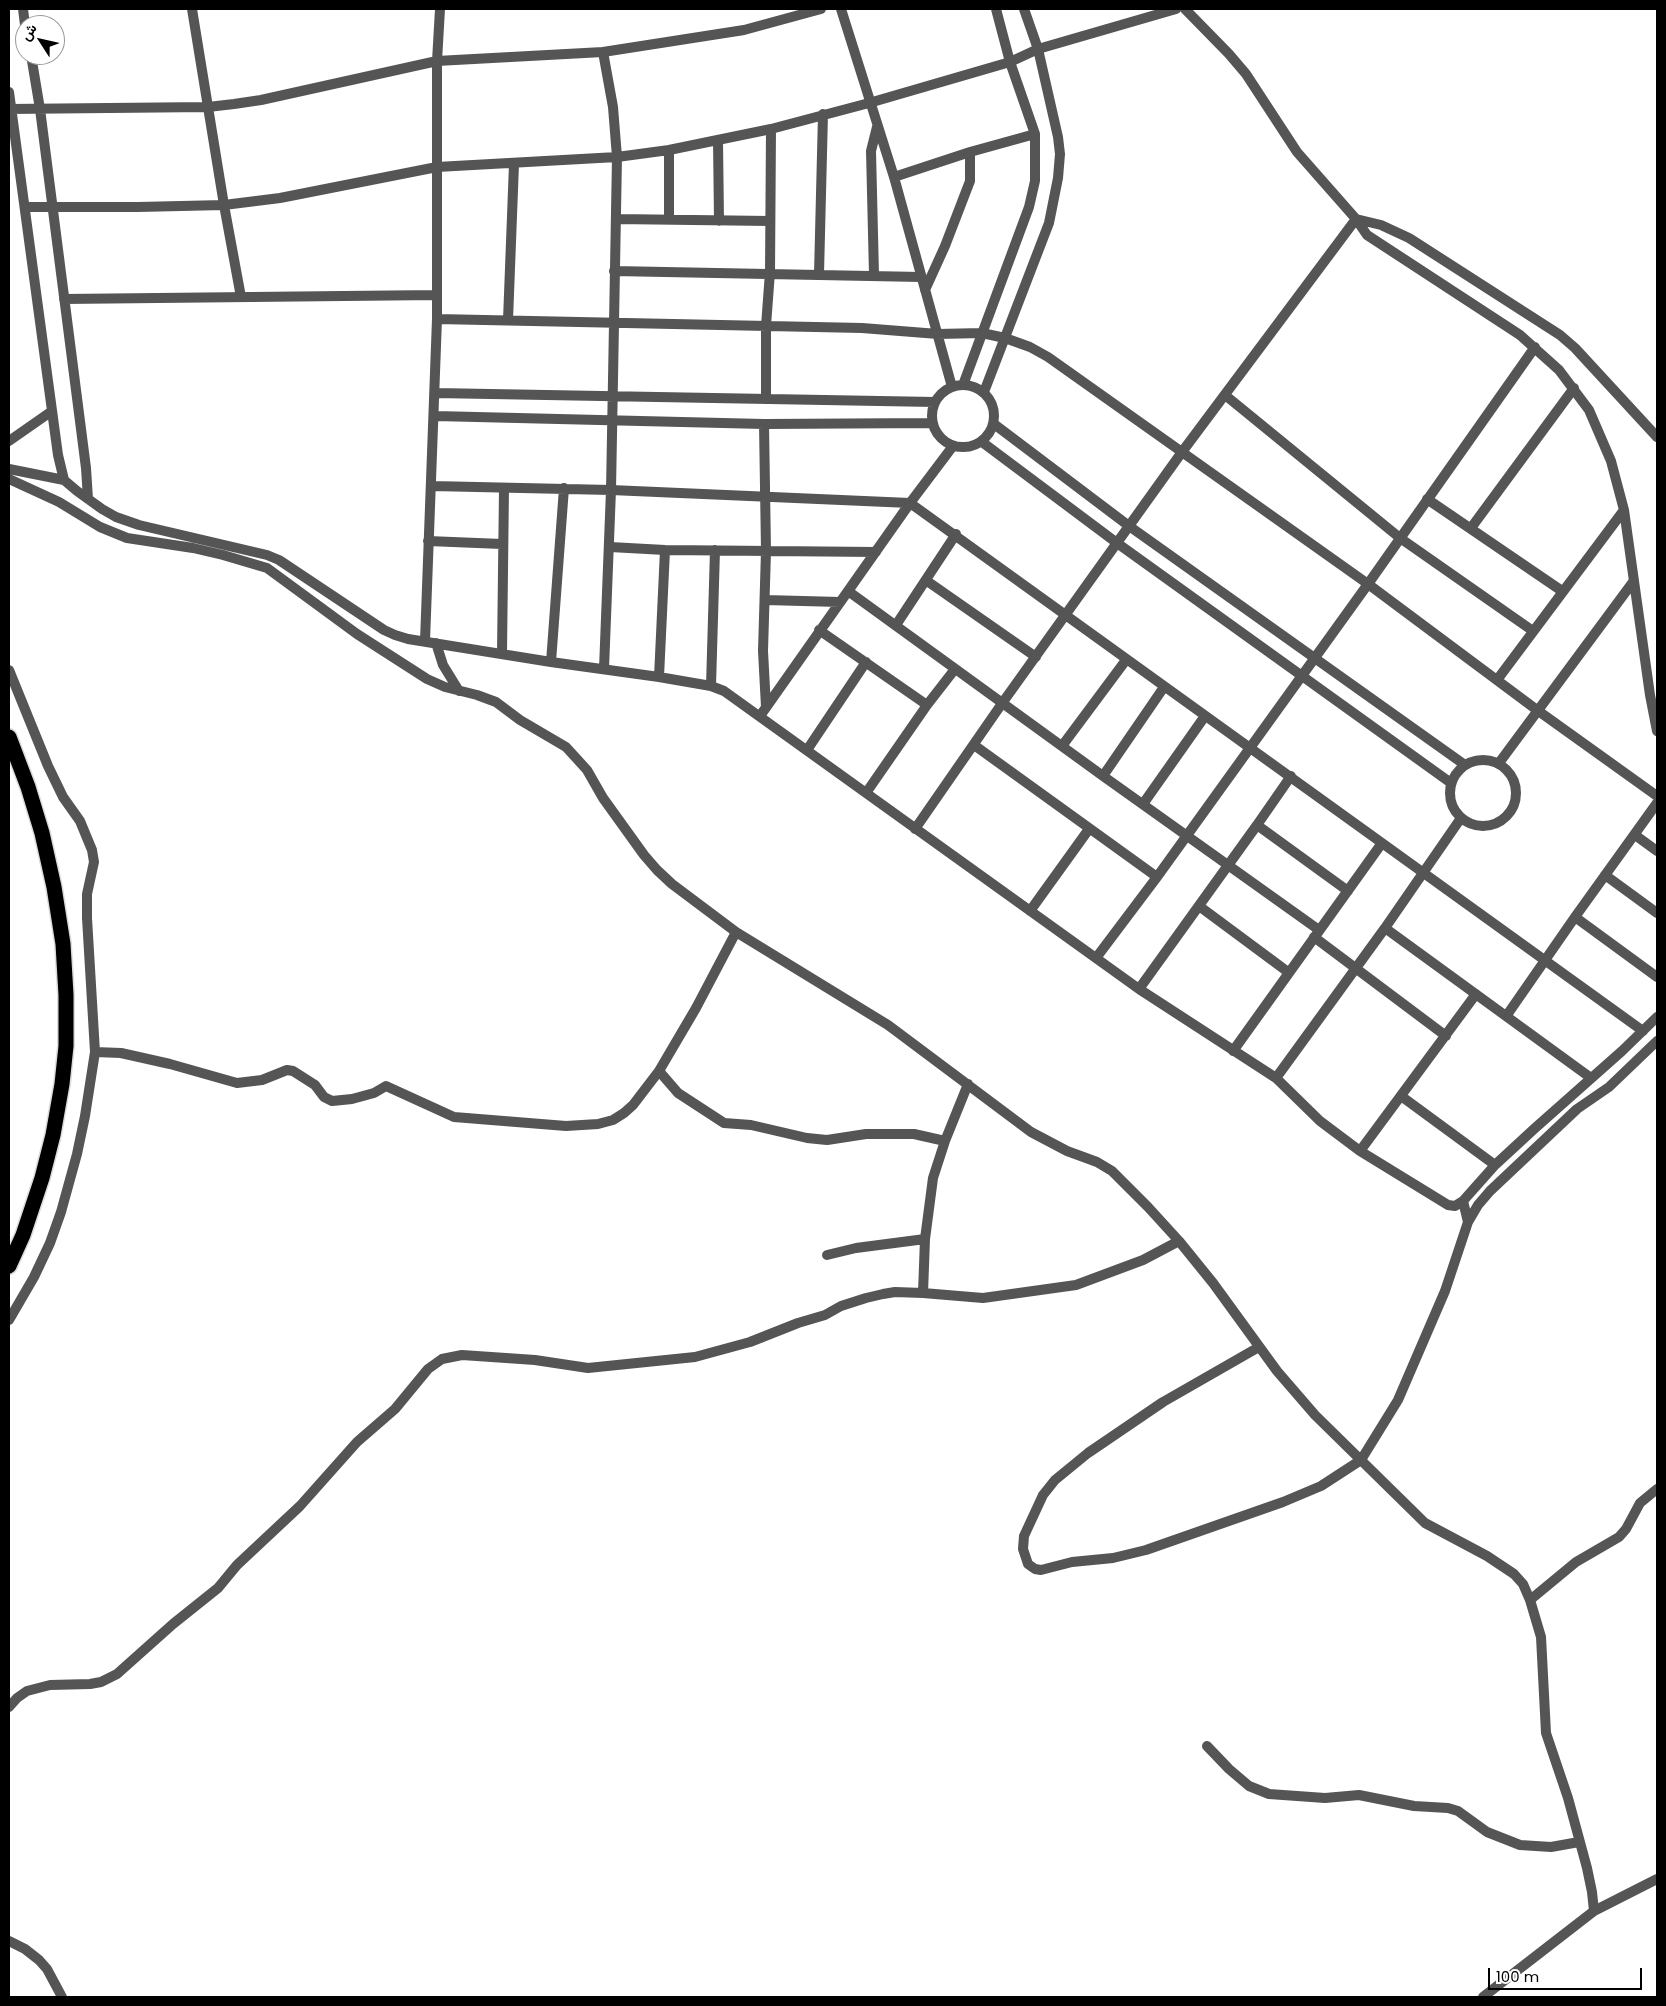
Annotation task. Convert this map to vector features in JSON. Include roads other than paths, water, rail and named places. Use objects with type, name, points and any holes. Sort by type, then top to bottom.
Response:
[{"type":"highway","points":[[9,737],[28,787],[42,833],[54,887],[63,944],[66,1046],[62,1084],[53,1135],[42,1178],[23,1235],[9,1266]]},
{"type":"street","points":[[192,9],[241,297]]},
{"type":"street","points":[[425,641],[435,416],[437,61],[440,9]]},
{"type":"street","points":[[10,109],[208,107],[261,100],[437,61],[603,52],[744,30],[820,9]]},
{"type":"street","points":[[841,9],[869,103],[894,177],[952,387]]},
{"type":"street","points":[[963,385],[1034,192],[1035,134],[1010,62],[996,9]]},
{"type":"street","points":[[984,392],[1049,224],[1058,178],[1060,154],[1058,137],[1038,49],[1024,9]]},
{"type":"street","points":[[25,207],[224,205],[280,198],[437,167],[617,157],[669,150],[771,129],[869,103],[1010,62],[1038,49],[1176,9]]},
{"type":"street","points":[[1185,9],[1229,54],[1250,80],[1297,152],[1367,234],[1520,335],[1558,370],[1574,388],[1589,410],[1611,462],[1624,510],[1633,582],[1657,731]]},
{"type":"street","points":[[603,52],[613,107],[617,157],[610,547],[604,668]]},
{"type":"street","points":[[33,65],[53,207],[86,468],[88,499]]},
{"type":"street","points":[[9,92],[58,455],[64,480]]},
{"type":"street","points":[[818,274],[823,114]]},
{"type":"street","points":[[874,275],[871,151],[877,127]]},
{"type":"street","points":[[766,398],[766,326],[770,272],[771,129]]},
{"type":"street","points":[[894,177],[970,152],[1035,134]]},
{"type":"street","points":[[718,140],[718,220]]},
{"type":"street","points":[[669,150],[669,219]]},
{"type":"street","points":[[925,290],[945,246],[970,181],[970,152]]},
{"type":"street","points":[[508,320],[514,164]]},
{"type":"street","points":[[616,219],[770,221]]},
{"type":"street","points":[[915,829],[1003,702],[1182,452],[1356,219]]},
{"type":"street","points":[[1356,219],[1375,223],[1409,238],[1560,335],[1657,437]]},
{"type":"street","points":[[614,271],[770,272],[921,277]]},
{"type":"street","points":[[64,298],[437,295]]},
{"type":"street","points":[[437,319],[862,328],[938,334],[982,333],[1005,338],[1030,347],[1048,357],[1368,584],[1537,710],[1657,796]]},
{"type":"street","points":[[1096,958],[1187,836],[1535,347]]},
{"type":"street","points":[[963,385],[984,392],[991,401],[995,413],[994,424],[990,434],[982,442],[968,448],[953,446],[942,440],[933,424],[932,413],[935,402],[942,393],[952,387],[963,385]]},
{"type":"street","points":[[1471,528],[1574,388]]},
{"type":"street","points":[[435,393],[612,398],[766,398],[935,402]]},
{"type":"street","points":[[1225,395],[1400,538],[1533,631]]},
{"type":"street","points":[[9,441],[52,411]]},
{"type":"street","points":[[435,416],[764,424],[933,424]]},
{"type":"street","points":[[764,424],[766,551],[764,680],[766,707]]},
{"type":"street","points":[[994,424],[1129,526],[1466,765]]},
{"type":"street","points":[[982,442],[1301,677],[1451,783]]},
{"type":"street","points":[[760,716],[910,503],[953,446]]},
{"type":"street","points":[[9,469],[64,480],[88,499],[116,517],[138,525],[267,555],[279,560],[384,630],[408,639],[552,662],[659,676],[711,686],[724,692],[1139,989],[1276,1078],[1320,1121],[1360,1151],[1448,1205],[1455,1206],[1463,1201],[1495,1166],[1657,1017]]},
{"type":"street","points":[[9,479],[59,502],[100,527],[127,538],[192,548],[267,568],[357,634],[427,680],[444,687],[496,702],[520,720],[566,747],[587,770],[603,798],[656,870],[736,932],[888,1025],[1045,1140],[1106,1166],[1136,1194],[1179,1241],[1300,1400],[1425,1523],[1487,1556],[1514,1574],[1523,1584],[1541,1637],[1546,1733],[1580,1842],[1592,1892],[1594,1911]]},
{"type":"street","points":[[432,486],[564,488],[910,503],[956,534],[1126,660],[1251,746],[1643,1031]]},
{"type":"street","points":[[502,653],[504,488]]},
{"type":"street","points":[[552,662],[564,488]]},
{"type":"street","points":[[1427,499],[1562,591]]},
{"type":"street","points":[[1497,680],[1624,510]]},
{"type":"street","points":[[896,625],[927,581],[956,534]]},
{"type":"street","points":[[428,541],[502,544]]},
{"type":"street","points":[[610,547],[665,550],[876,552]]},
{"type":"street","points":[[659,676],[665,550]]},
{"type":"street","points":[[711,686],[715,550]]},
{"type":"street","points":[[927,581],[1036,657]]},
{"type":"street","points":[[1499,764],[1633,582]]},
{"type":"street","points":[[848,591],[1228,866],[1316,933],[1355,968],[1446,1036]]},
{"type":"street","points":[[765,600],[840,602]]},
{"type":"street","points":[[820,630],[927,705]]},
{"type":"street","points":[[436,643],[443,665],[459,691]]},
{"type":"street","points":[[1062,746],[1126,660]]},
{"type":"street","points":[[807,750],[866,662]]},
{"type":"street","points":[[866,794],[927,705],[955,669]]},
{"type":"street","points":[[9,670],[48,766],[63,797],[80,821],[92,850],[94,862],[87,894],[87,918],[95,1052],[77,1154],[61,1212],[34,1277],[9,1320]]},
{"type":"street","points":[[1103,776],[1164,687]]},
{"type":"street","points":[[1143,804],[1205,716]]},
{"type":"street","points":[[974,745],[1157,877]]},
{"type":"street","points":[[1482,760],[1499,764],[1512,778],[1515,789],[1514,801],[1510,811],[1502,819],[1483,826],[1472,824],[1461,818],[1453,806],[1450,795],[1451,783],[1456,773],[1466,765],[1482,760]]},
{"type":"street","points":[[1139,989],[1292,776]]},
{"type":"street","points":[[1507,1015],[1657,803]]},
{"type":"street","points":[[1276,1078],[1385,928],[1461,818]]},
{"type":"street","points":[[1257,825],[1348,891]]},
{"type":"street","points":[[1030,911],[1089,829]]},
{"type":"street","points":[[1635,835],[1657,851]]},
{"type":"street","points":[[1233,1050],[1382,843]]},
{"type":"street","points":[[1606,875],[1657,913]]},
{"type":"street","points":[[1200,906],[1288,972]]},
{"type":"street","points":[[1575,917],[1657,977]]},
{"type":"street","points":[[1385,928],[1591,1078]]},
{"type":"street","points":[[95,1052],[121,1053],[237,1082],[262,1080],[290,1070],[315,1085],[324,1097],[332,1101],[352,1099],[386,1086],[454,1117],[566,1126],[598,1124],[619,1117],[633,1105],[659,1071],[696,1008],[736,932]]},
{"type":"street","points":[[1360,1151],[1476,994]]},
{"type":"street","points":[[1259,1347],[1163,1402],[1088,1453],[1055,1480],[1043,1495],[1024,1536],[1023,1548],[1028,1564],[1035,1569],[1041,1570],[1072,1562],[1113,1558],[1146,1550],[1283,1502],[1321,1486],[1361,1460],[1398,1400],[1446,1291],[1468,1222],[1478,1205],[1490,1191],[1577,1109],[1609,1087],[1657,1041]]},
{"type":"street","points":[[659,1071],[678,1093],[724,1123],[750,1125],[807,1138],[827,1140],[866,1134],[914,1134],[944,1140]]},
{"type":"street","points":[[923,1293],[925,1239],[932,1185],[944,1140],[968,1084]]},
{"type":"street","points":[[1401,1096],[1495,1166]]},
{"type":"street","points":[[1463,1201],[1468,1222]]},
{"type":"street","points":[[828,1255],[856,1248],[925,1239]]},
{"type":"street","points":[[9,1707],[27,1691],[50,1685],[101,1682],[117,1674],[173,1624],[218,1588],[237,1565],[300,1506],[357,1442],[395,1409],[428,1369],[442,1359],[462,1355],[535,1360],[574,1368],[588,1368],[695,1358],[750,1342],[798,1322],[825,1315],[841,1306],[895,1292],[983,1298],[1076,1285],[1143,1260],[1179,1241]]},
{"type":"street","points":[[1530,1600],[1576,1562],[1620,1537],[1640,1503],[1657,1490]]},
{"type":"street","points":[[1207,1746],[1249,1786],[1270,1794],[1325,1798],[1360,1795],[1414,1806],[1448,1808],[1458,1811],[1487,1832],[1520,1845],[1551,1847],[1580,1842]]},
{"type":"street","points":[[1483,1997],[1594,1911],[1657,1879]]},
{"type":"street","points":[[9,1941],[25,1948],[48,1969],[62,1997]]}]
